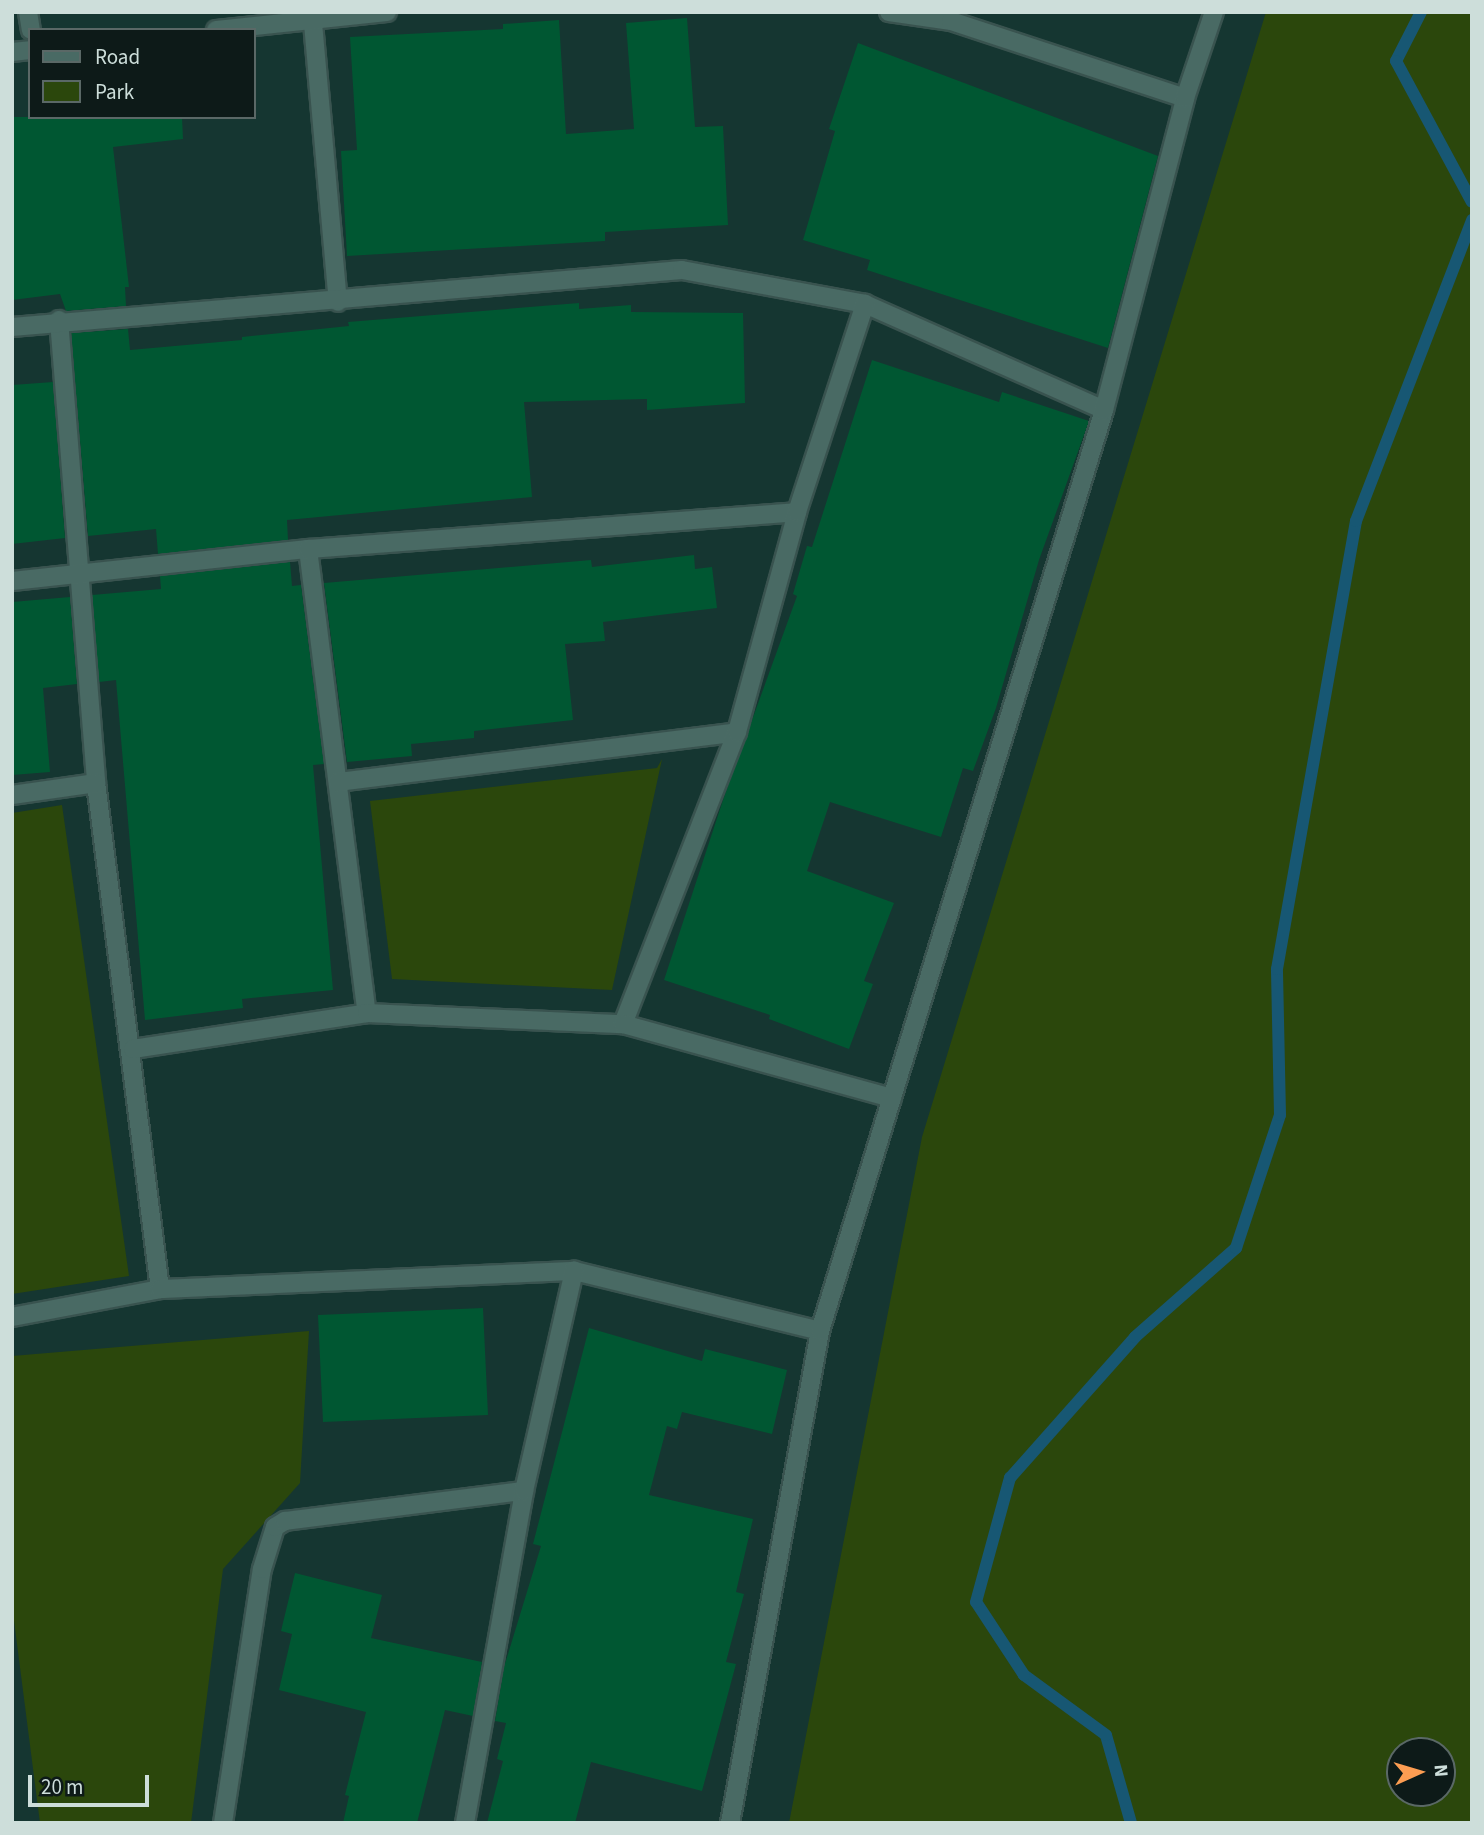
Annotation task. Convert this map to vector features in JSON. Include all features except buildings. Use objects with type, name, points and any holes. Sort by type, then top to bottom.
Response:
[{"type":"street","points":[[230,28],[313,16],[387,12]]},
{"type":"street","points":[[889,12],[952,17],[1185,98]]},
{"type":"street","points":[[730,1823],[820,1331],[1104,410],[1185,98],[1214,12]]},
{"type":"street","points":[[313,16],[338,302]]},
{"type":"street","points":[[12,327],[59,320],[338,302],[682,270],[865,304],[1104,410]]},
{"type":"street","points":[[623,1024],[737,732],[797,512],[865,304]]},
{"type":"street","points":[[59,320],[96,783],[133,1049],[160,1289]]},
{"type":"street","points":[[12,581],[308,549],[797,512]]},
{"type":"street","points":[[308,549],[366,1013]]},
{"type":"street","points":[[338,782],[737,732]]},
{"type":"street","points":[[12,795],[96,783]]},
{"type":"street","points":[[133,1049],[366,1013],[623,1024],[892,1098]]},
{"type":"street","points":[[12,1317],[160,1289],[574,1271],[820,1331]]},
{"type":"street","points":[[465,1823],[524,1491],[574,1271]]},
{"type":"street","points":[[223,1823],[262,1569],[275,1527],[285,1521],[524,1491]]},
{"type":"green space","points":[[1266,12],[1472,12],[1472,1823],[789,1823],[922,1137]]},
{"type":"green space","points":[[662,759],[612,990],[392,979],[370,801],[657,768]]},
{"type":"green space","points":[[62,805],[129,1276],[12,1294],[12,813]]},
{"type":"green space","points":[[309,1331],[300,1483],[223,1569],[191,1823],[40,1823],[12,1605],[12,1356]]},
{"type":"waterway","points":[[1421,12],[1396,61],[1472,202]]},
{"type":"waterway","points":[[1131,1823],[1106,1735],[1024,1675],[976,1602],[1010,1478],[1135,1337],[1236,1248],[1280,1115],[1277,969],[1356,521],[1472,220]]}]
